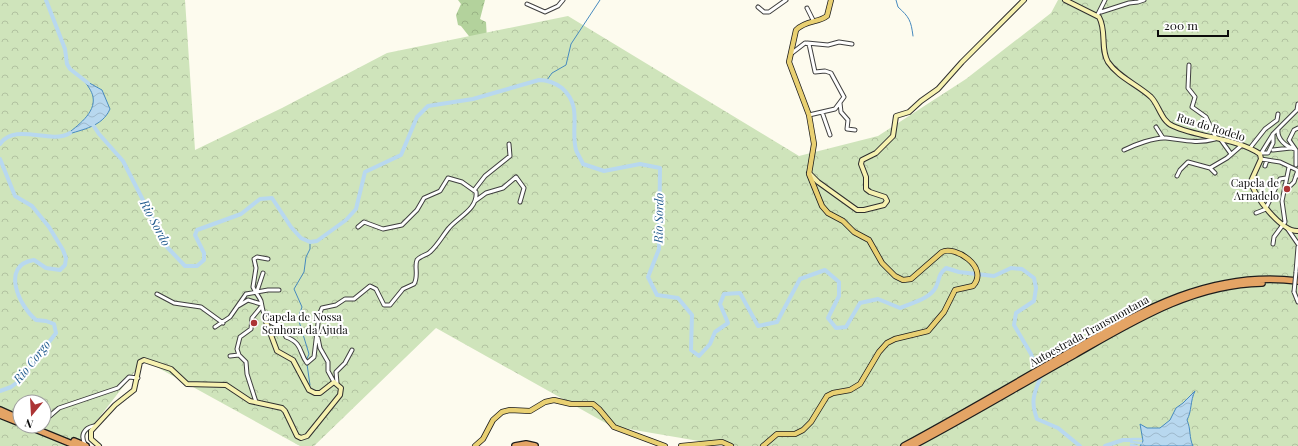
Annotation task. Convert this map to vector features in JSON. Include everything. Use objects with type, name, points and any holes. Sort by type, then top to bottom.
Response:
[{"type":"highway","name":"Autoestrada Transmontana","points":[[912,446],[970,411],[1159,304],[1205,286],[1251,279],[1298,281]]},
{"type":"highway","name":"Autoestrada Transmontana","points":[[1097,339],[1168,305],[1211,289],[1256,283],[1298,285]]},
{"type":"highway","points":[[0,410],[12,415]]},
{"type":"highway","name":"Autoestrada Transmontana","points":[[904,446],[970,411]]},
{"type":"highway","points":[[0,415],[12,420]]},
{"type":"highway","points":[[52,432],[86,445]]},
{"type":"highway","points":[[48,434],[77,446]]},
{"type":"highway","points":[[515,446],[526,444],[535,446]]},
{"type":"main road","points":[[762,446],[778,434],[795,434],[803,430],[811,422],[827,396],[833,393],[850,390],[860,384],[879,352],[887,343],[895,339],[928,331],[944,311],[955,290],[974,285],[976,281],[977,268],[974,264],[953,251],[947,250],[911,279],[905,281],[898,279],[882,264],[868,239],[854,232],[842,221],[825,211],[809,173],[814,146],[809,115],[790,65],[790,54],[796,30],[812,20],[824,19],[827,16],[831,0]]},
{"type":"main road","points":[[475,446],[482,439],[492,421],[502,412],[510,410],[530,411],[545,402],[552,400],[571,404],[593,404],[614,427],[665,446]]},
{"type":"main road","points":[[681,446],[720,442],[731,446]]},
{"type":"street","points":[[527,4],[545,12],[558,6],[563,0]]},
{"type":"street","points":[[758,7],[764,12],[769,12],[786,0]]},
{"type":"street","points":[[809,173],[821,184],[858,210],[884,205],[886,201],[885,197],[866,189],[866,177],[861,164],[862,160],[876,153],[893,136],[896,116],[908,113],[921,101],[938,89],[963,60],[1024,0]]},
{"type":"street","points":[[1064,0],[1073,6],[1098,17],[1105,0]]},
{"type":"street","points":[[1101,12],[1144,0]]},
{"type":"street","points":[[807,8],[812,20]]},
{"type":"street","name":"Rua do Rodelo","points":[[1098,17],[1102,26],[1106,55],[1109,64],[1150,96],[1169,123],[1214,139],[1242,145],[1261,155]]},
{"type":"street","points":[[790,54],[807,43],[828,45],[839,42],[852,44]]},
{"type":"street","points":[[807,43],[810,44],[812,51],[815,72],[827,71],[834,76],[844,97],[835,109],[809,115]]},
{"type":"street","points":[[1124,150],[1138,144],[1162,138],[1194,143],[1214,139],[1215,136],[1206,117],[1192,106],[1195,97],[1188,88],[1189,65]]},
{"type":"street","points":[[840,103],[840,112],[848,120],[847,129],[855,130]]},
{"type":"street","points":[[1298,104],[1297,110],[1273,134],[1264,147],[1251,181],[1254,191],[1266,209],[1290,230],[1298,231]]},
{"type":"street","points":[[822,112],[830,135]]},
{"type":"street","points":[[1278,114],[1278,118],[1284,124]]},
{"type":"street","points":[[1250,148],[1265,129],[1278,118]]},
{"type":"street","points":[[1156,127],[1162,138]]},
{"type":"street","points":[[1279,128],[1277,132],[1280,139],[1291,147]]},
{"type":"street","points":[[1285,185],[1290,186],[1295,180],[1297,173],[1297,164],[1290,140],[1294,130],[1298,128]]},
{"type":"street","points":[[1261,155],[1268,153],[1273,143],[1273,134]]},
{"type":"street","points":[[1221,140],[1231,154]]},
{"type":"street","points":[[1291,142],[1291,147]]},
{"type":"street","points":[[475,190],[485,175],[510,156],[509,144]]},
{"type":"street","points":[[1178,176],[1185,163],[1190,160],[1203,168],[1210,168],[1242,145]]},
{"type":"street","points":[[1274,150],[1291,147]]},
{"type":"street","points":[[1261,155],[1267,160],[1284,163],[1297,173]]},
{"type":"street","points":[[1265,166],[1267,160]]},
{"type":"street","points":[[1289,167],[1297,164]]},
{"type":"street","points":[[1289,167],[1282,201],[1285,225],[1298,246],[1294,292],[1298,302]]},
{"type":"street","points":[[1210,168],[1215,174]]},
{"type":"street","points":[[264,319],[282,328],[286,338],[295,342],[303,352],[307,363],[314,358],[320,312],[322,308],[336,305],[345,299],[354,299],[369,287],[375,288],[384,305],[390,304],[403,288],[415,283],[418,275],[416,264],[418,260],[430,252],[450,227],[475,201],[486,193],[504,188],[516,176],[524,188],[520,202]]},
{"type":"street","points":[[358,228],[364,222],[383,229],[402,225],[418,209],[424,198],[440,191],[448,178],[462,182],[475,190],[477,194],[475,201]]},
{"type":"street","points":[[1256,213],[1266,209],[1280,179],[1286,178]]},
{"type":"street","points":[[814,187],[821,184]]},
{"type":"street","points":[[1273,244],[1274,237],[1285,225]]},
{"type":"street","points":[[268,259],[254,258],[256,269],[253,283],[254,292],[260,299],[264,319],[277,351],[294,361],[307,388],[311,392],[317,394],[323,392],[330,384],[335,382]]},
{"type":"street","points":[[254,292],[263,273]]},
{"type":"street","points":[[215,326],[230,317],[244,295],[254,292],[279,290]]},
{"type":"street","points":[[157,294],[174,303],[201,306],[222,323]]},
{"type":"street","points":[[238,306],[248,300],[261,306]]},
{"type":"street","points":[[256,402],[247,374],[246,362],[239,355],[237,348],[240,338],[244,332],[251,329],[252,318],[261,306]]},
{"type":"street","points":[[99,446],[93,442],[90,437],[90,432],[94,426],[133,391],[138,378],[140,362],[146,360],[172,370],[187,384],[226,385],[249,400],[283,408],[296,435],[302,438],[308,435],[340,395],[341,388],[328,371],[328,362],[320,348],[317,332]]},
{"type":"street","points":[[335,382],[336,372],[345,362],[352,350]]},
{"type":"street","points":[[230,356],[239,355]]},
{"type":"street","points":[[52,414],[59,408],[117,389],[128,377],[138,378]]},
{"type":"street","points":[[86,445],[83,438],[84,432],[88,428],[94,426]]},
{"type":"green space","points":[[0,0],[185,0],[195,150],[282,108],[387,53],[568,16],[799,156],[878,136],[966,79],[1051,13],[1058,0],[1298,0],[1298,446],[728,446],[611,426],[436,328],[314,446],[300,446],[144,360],[80,442],[83,446],[0,446]]},
{"type":"green space","points":[[458,0],[485,0],[480,19],[486,22],[487,40],[472,40],[461,26],[458,25],[456,15],[461,4]]},
{"type":"water","points":[[84,80],[102,90],[110,109],[107,115],[97,124],[66,135],[85,119],[92,108],[93,97],[91,90]]},
{"type":"water","points":[[1195,391],[1187,420],[1193,446],[1140,446],[1143,441],[1140,424],[1147,428],[1160,428],[1170,420],[1176,408]]},
{"type":"waterway","name":"Rio Corgo","points":[[46,0],[65,49],[67,64],[70,69],[88,83]]},
{"type":"waterway","points":[[547,80],[552,73],[566,65],[571,44],[600,0]]},
{"type":"waterway","points":[[896,0],[898,7],[909,19],[913,36]]},
{"type":"waterway","name":"Rio Sordo","points":[[91,122],[99,134],[123,161],[167,247],[185,266],[197,266],[204,260],[204,253],[195,235],[197,230],[241,214],[260,199],[272,198],[291,227],[301,238],[310,242],[317,241],[346,220],[356,209],[365,172],[401,155],[417,117],[428,106],[473,99],[539,80],[545,80],[562,88],[572,102],[575,118],[574,133],[576,150],[583,164],[604,171],[640,164],[660,168],[659,249],[648,277],[657,295],[678,298],[692,315],[691,350],[699,356],[710,344],[715,332],[728,323],[720,304],[724,294],[740,293],[758,326],[777,322],[800,279],[825,270],[839,282],[839,296],[828,318],[836,328],[846,327],[860,303],[878,299],[900,308],[925,298],[936,287],[940,275],[946,268],[959,272],[994,276],[1011,268],[1022,269],[1034,278],[1036,288],[1034,301],[1016,313],[1014,325],[1031,354],[1040,379],[1033,404],[1035,413],[1037,419],[1058,428],[1080,446]]},
{"type":"waterway","name":"Rio Corgo","points":[[0,144],[7,138],[15,135],[24,134],[53,137],[70,133]]},
{"type":"waterway","name":"Rio Corgo","points":[[0,159],[15,196],[32,206],[49,227],[63,250],[66,258],[65,265],[60,270],[46,268],[34,260],[24,263],[18,270],[15,277],[16,287],[24,305],[36,320],[54,324],[56,333],[19,381],[11,387],[0,391]]},
{"type":"waterway","points":[[306,361],[309,354],[298,318],[302,307],[294,289],[304,272],[306,257],[310,249],[310,242]]},
{"type":"waterway","points":[[307,364],[310,385]]},
{"type":"waterway","points":[[1132,439],[1141,439]]},
{"type":"waterway","name":"Rio Sordo","points":[[1105,446],[1123,440],[1131,440]]},
{"type":"waterway","points":[[1131,442],[1141,443]]},
{"type":"waterway","points":[[1131,445],[1137,446]]},
{"type":"place","name":"Capela de Arnadelo","points":[[1287,189]]},
{"type":"place","name":"Capela de Nossa Senhora da Ajuda","points":[[254,323]]}]
